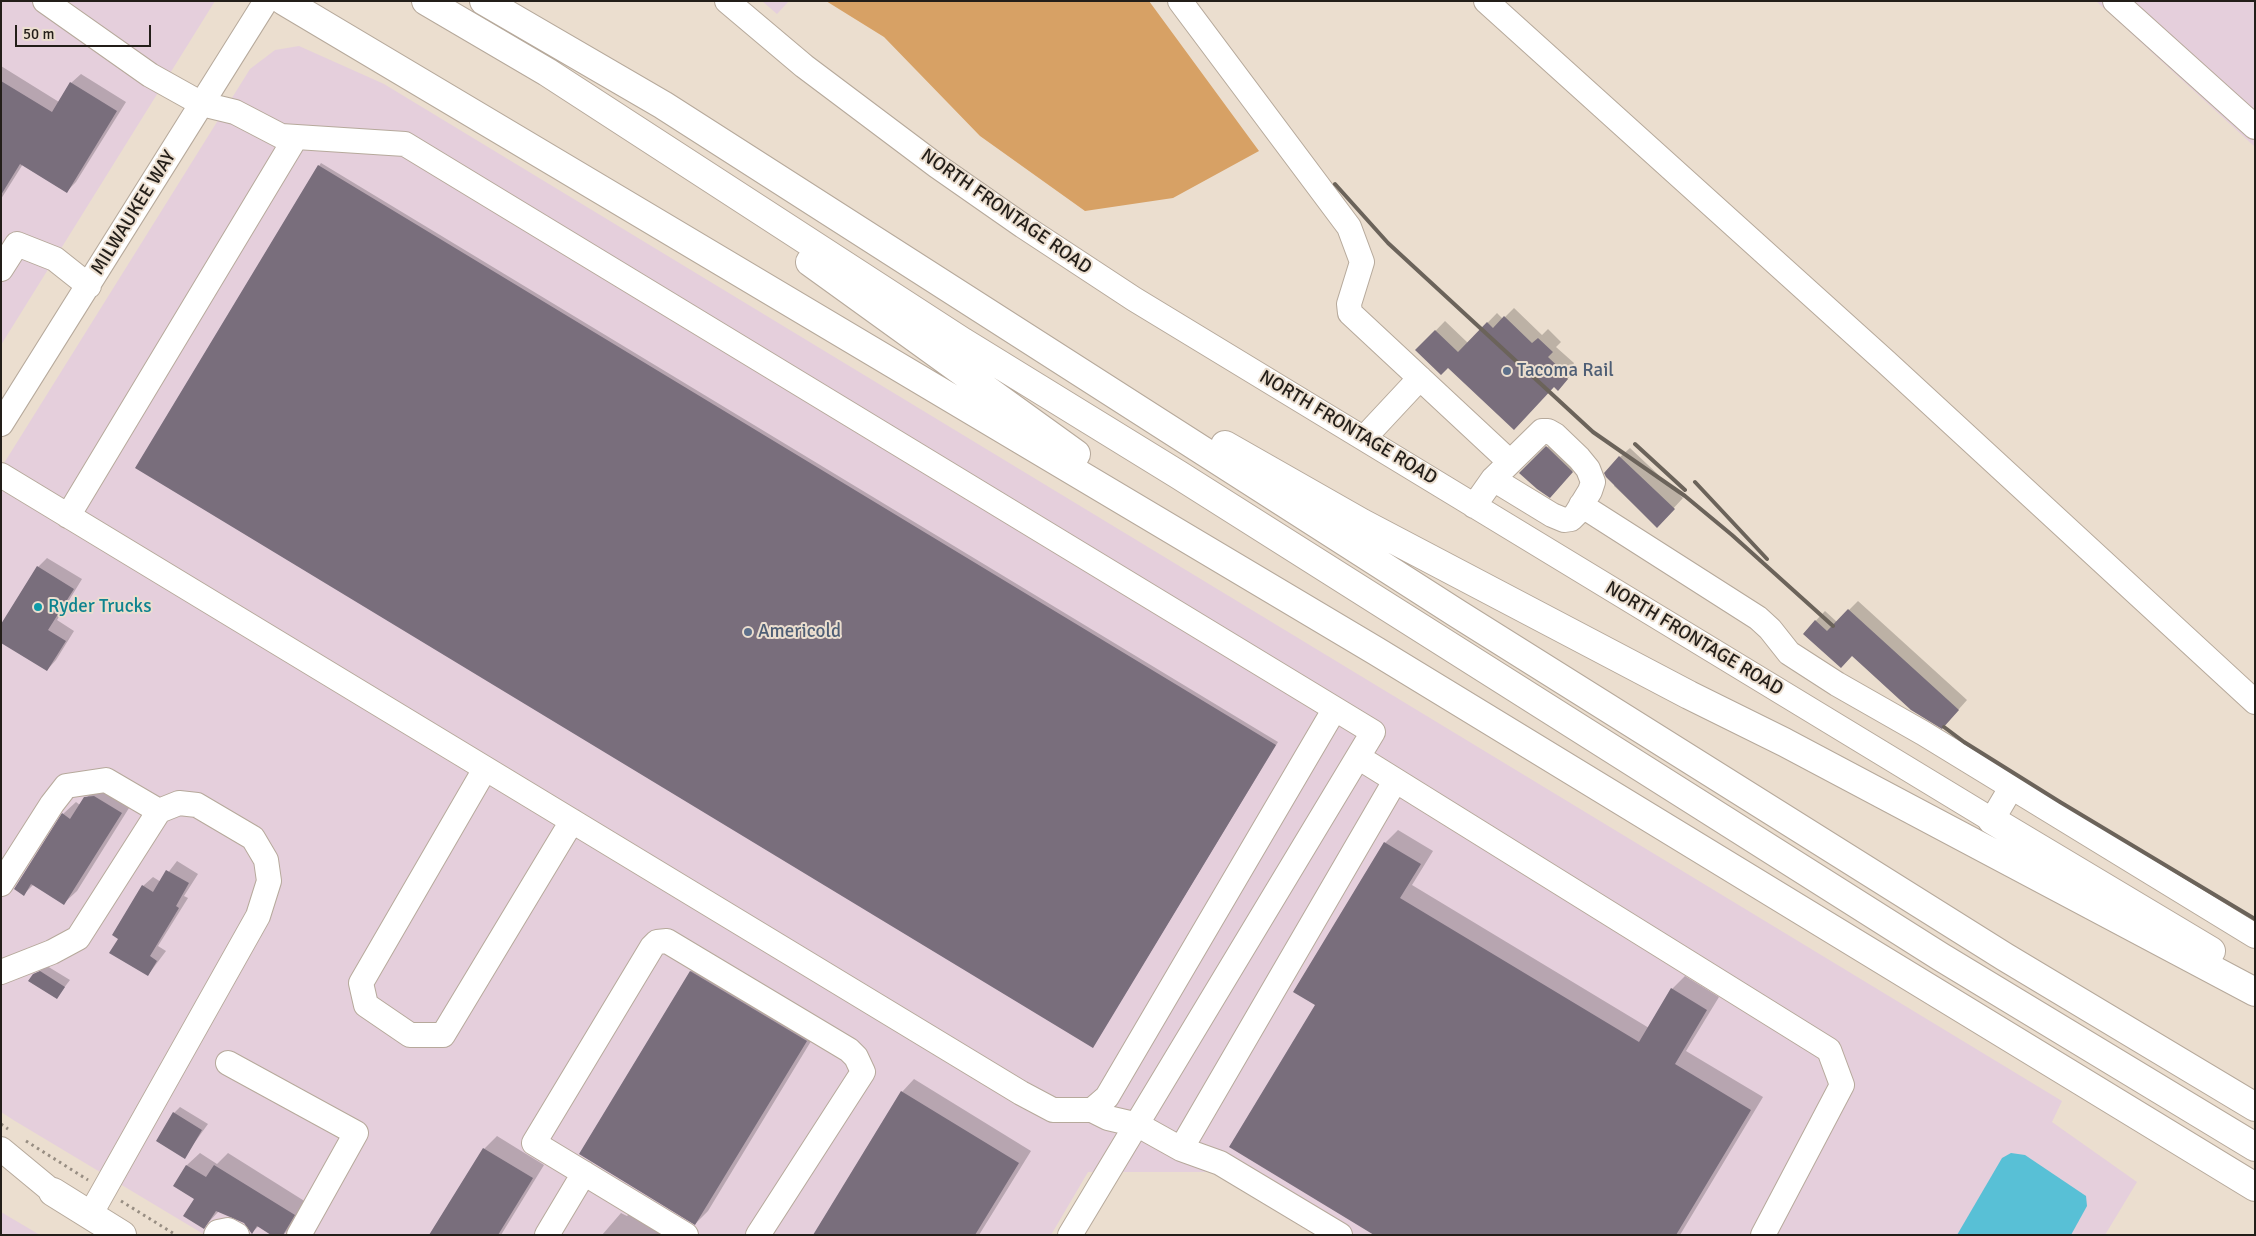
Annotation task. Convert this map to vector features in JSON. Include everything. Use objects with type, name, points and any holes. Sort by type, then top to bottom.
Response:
[{"type":"main road","points":[[284,1],[1376,651],[2255,1187]]},
{"type":"main road","points":[[426,1],[547,72],[963,342],[1179,475],[1940,957],[2255,1147]]},
{"type":"main road","points":[[484,1],[663,105],[904,261],[1533,661],[2005,957],[2255,1107]]},
{"type":"main road","points":[[547,72],[1077,455],[1376,651]]},
{"type":"main road","points":[[904,261],[1362,523],[1784,742],[2255,992]]},
{"type":"main road","points":[[1992,820],[2255,978]]},
{"type":"main road","points":[[53,1192],[122,1235]]},
{"type":"street","points":[[45,1],[150,75],[202,104],[235,112],[281,136],[406,144],[1373,732],[1070,1235]]},
{"type":"street","name":"MILWAUKEE WAY","points":[[1,424],[266,1]]},
{"type":"street","name":"NORTH FRONTAGE ROAD","points":[[727,1],[804,66],[1022,226],[1134,298],[1992,820]]},
{"type":"street","points":[[1180,1],[1349,227],[1362,262],[1349,304],[1350,313],[1510,462]]},
{"type":"street","points":[[1486,1],[1937,409],[2255,702]]},
{"type":"street","points":[[2115,1],[2255,127]]},
{"type":"street","points":[[68,516],[296,138]]},
{"type":"street","points":[[1,268],[17,244],[54,259],[89,286]]},
{"type":"street","points":[[1364,438],[1420,378]]},
{"type":"street","points":[[1474,506],[1493,479],[1538,433],[1545,430],[1551,432],[1584,462],[1592,477],[1592,487],[1571,519],[1559,519],[1493,479]]},
{"type":"street","points":[[1,476],[1021,1093],[1053,1110],[1092,1110],[1108,1118],[1138,1124],[1181,1149],[1220,1163],[1340,1235]]},
{"type":"street","points":[[1581,505],[1758,618],[1770,629],[1784,648],[1819,673],[1923,733],[2255,936]]},
{"type":"street","points":[[1092,1110],[1107,1097],[1334,710]]},
{"type":"street","points":[[1358,757],[1829,1050],[1842,1086],[1763,1235]]},
{"type":"street","points":[[485,769],[361,983],[366,1005],[410,1035],[443,1036],[572,821]]},
{"type":"street","points":[[1,884],[52,804],[66,786],[106,780],[159,811]]},
{"type":"street","points":[[1181,1149],[1395,781]]},
{"type":"street","points":[[1992,820],[2011,788]]},
{"type":"street","points":[[1,972],[52,952],[78,938],[159,811],[179,803],[197,805],[254,838],[266,860],[269,881],[258,916],[90,1215]]},
{"type":"street","points":[[686,1235],[534,1143],[652,947],[657,942],[667,941],[849,1050],[856,1057],[862,1072],[758,1235]]},
{"type":"street","points":[[228,1063],[356,1133],[299,1235]]},
{"type":"street","points":[[1,1149],[53,1192]]},
{"type":"street","points":[[1,1170],[53,1192]]},
{"type":"street","points":[[547,1235],[584,1173]]},
{"type":"street","points":[[216,1235],[218,1232],[228,1230],[237,1235]]},
{"type":"shaded area","points":[[1,1],[215,1],[1,345]]},
{"type":"shaded area","points":[[762,1],[789,1],[777,14]]},
{"type":"shaded area","points":[[826,1],[1149,1],[1259,151],[1173,198],[1085,211],[980,136],[884,37]]},
{"type":"shaded area","points":[[2096,1],[2255,1],[2255,147]]},
{"type":"shaded area","points":[[299,46],[384,84],[2062,1101],[2052,1122],[2137,1182],[2105,1235],[1320,1235],[1216,1172],[1088,1172],[1051,1235],[205,1235],[1,1112],[1,468],[250,69],[275,50]]},
{"type":"shaded area","points":[[1,1212],[40,1235],[1,1235]]},
{"type":"water","points":[[2011,1153],[2025,1155],[2086,1196],[2087,1206],[2071,1235],[1957,1235],[2002,1158]]},
{"type":"building","points":[[1,81],[52,112],[70,82],[117,111],[67,193],[20,164],[1,195]]},
{"type":"building","name":"Americold","points":[[318,165],[1276,745],[1093,1048],[135,468]]},
{"type":"building","name":"Tacoma Rail","points":[[1504,316],[1532,343],[1538,338],[1553,352],[1548,357],[1566,374],[1564,375],[1568,379],[1558,391],[1554,387],[1514,430],[1448,368],[1441,375],[1415,350],[1435,330],[1458,352],[1487,322],[1493,328]]},
{"type":"building","points":[[1546,446],[1573,472],[1550,498],[1519,473]]},
{"type":"building","points":[[1619,456],[1675,509],[1657,528],[1606,477],[1604,473]]},
{"type":"building","name":"Ryder Trucks","points":[[37,566],[74,589],[48,630],[66,641],[47,671],[1,643],[1,624]]},
{"type":"building","points":[[1848,609],[1959,710],[1942,729],[1911,710],[1852,656],[1841,668],[1803,634],[1815,620],[1827,631]]},
{"type":"building","points":[[94,796],[122,813],[64,905],[31,884],[24,896],[14,889],[62,813],[70,819],[84,797]]},
{"type":"building","points":[[1384,842],[1421,864],[1400,898],[1639,1042],[1671,988],[1707,1010],[1675,1064],[1751,1110],[1676,1235],[1374,1235],[1229,1147],[1315,1005],[1293,992]]},
{"type":"building","points":[[166,870],[189,883],[176,906],[179,908],[150,956],[157,961],[148,976],[109,953],[118,939],[112,935],[142,885],[153,892]]},
{"type":"building","points":[[40,971],[65,987],[57,999],[28,981],[33,974]]},
{"type":"building","points":[[690,971],[807,1041],[695,1225],[579,1154]]},
{"type":"building","points":[[901,1091],[1019,1163],[975,1235],[813,1235]]},
{"type":"building","points":[[173,1112],[202,1130],[185,1159],[156,1141]]},
{"type":"building","points":[[483,1148],[533,1178],[498,1235],[429,1235]]},
{"type":"building","points":[[186,1165],[206,1177],[214,1165],[295,1215],[283,1235],[271,1235],[257,1226],[252,1234],[244,1223],[216,1211],[204,1229],[183,1216],[194,1199],[173,1186]]},
{"type":"railway","points":[[1335,184],[1388,243],[1593,432],[1685,496],[1732,535],[1833,626]]},
{"type":"railway","points":[[1635,444],[1685,490]]},
{"type":"railway","points":[[1695,482],[1767,559]]},
{"type":"railway","points":[[1944,727],[1964,742],[2060,802],[2255,919]]},
{"type":"place","name":"Tacoma Rail","points":[[1507,371]]},
{"type":"place","name":"Ryder Trucks","points":[[38,607]]},
{"type":"place","name":"Americold","points":[[748,632]]}]
